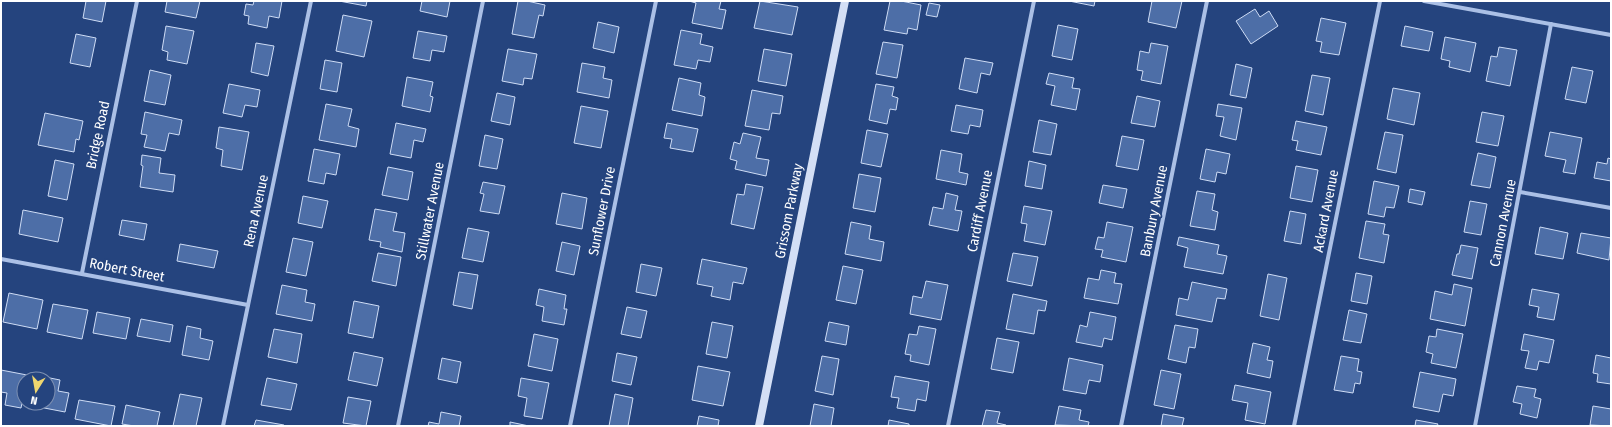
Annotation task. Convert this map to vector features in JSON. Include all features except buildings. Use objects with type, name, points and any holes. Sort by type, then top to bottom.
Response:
[{"type":"main road","name":"Grissom Parkway","points":[[759,426],[845,1]]},
{"type":"street","name":"Bridge Road","points":[[82,273],[137,1]]},
{"type":"street","name":"Rena Avenue","points":[[223,426],[311,1]]},
{"type":"street","name":"Stillwater Avenue","points":[[398,426],[483,1]]},
{"type":"street","name":"Sunflower Drive","points":[[570,426],[656,1]]},
{"type":"street","name":"Cardiff Avenue","points":[[948,426],[1034,1]]},
{"type":"street","name":"Banbury Avenue","points":[[1121,426],[1207,1]]},
{"type":"street","name":"Ackard Avenue","points":[[1294,426],[1380,1]]},
{"type":"street","points":[[1424,1],[1611,35]]},
{"type":"street","name":"Cannon Avenue","points":[[1475,426],[1551,24]]},
{"type":"street","points":[[1520,192],[1611,208]]},
{"type":"street","name":"Robert Street","points":[[1,259],[248,305]]}]
